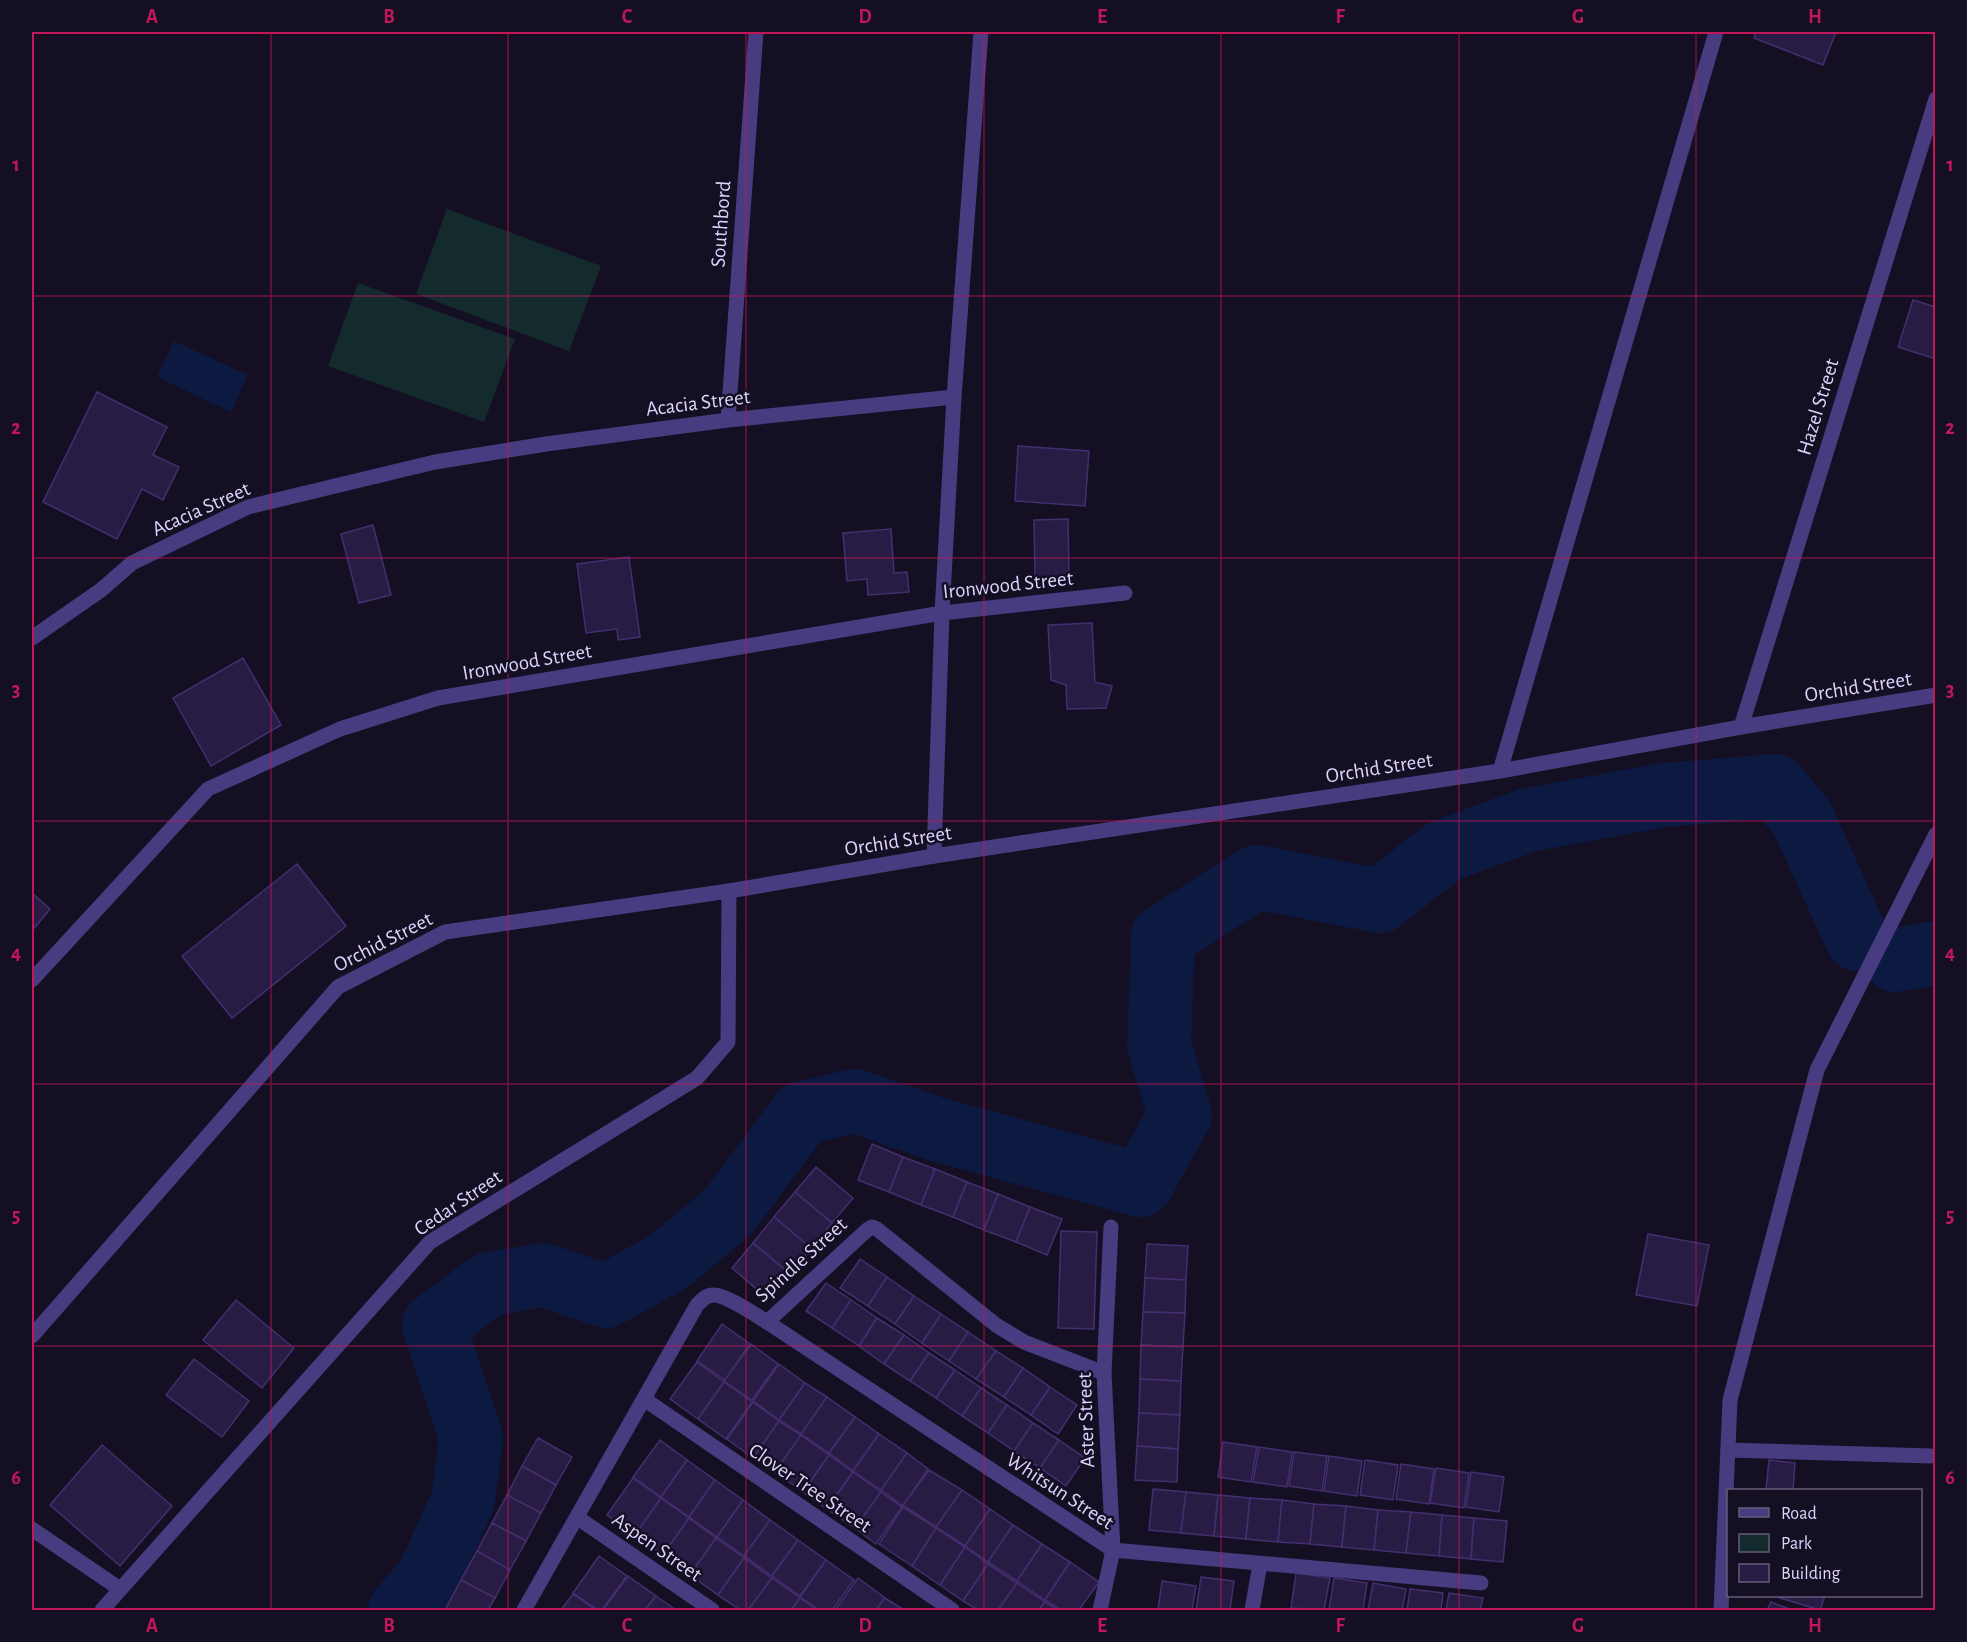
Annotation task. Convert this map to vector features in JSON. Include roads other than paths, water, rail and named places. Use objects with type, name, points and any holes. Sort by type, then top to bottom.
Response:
[{"type":"street","name":"Southbord","points":[[728,420],[756,32]]},
{"type":"street","points":[[934,856],[942,613],[954,397],[981,32]]},
{"type":"street","points":[[1500,771],[1716,32]]},
{"type":"street","name":"Hazel Street","points":[[1741,727],[1935,99]]},
{"type":"street","name":"Acacia Street","points":[[32,638],[101,590],[132,563],[248,507],[435,462],[546,444],[728,420],[954,397]]},
{"type":"street","name":"Ironwood Street","points":[[32,980],[208,789],[340,729],[438,698],[942,613],[1125,593]]},
{"type":"street","name":"Orchid Street","points":[[32,1336],[338,987],[445,932],[729,891],[934,856],[1500,771],[1741,727],[1935,695]]},
{"type":"street","points":[[1721,1611],[1730,1400],[1817,1070],[1935,834]]},
{"type":"street","name":"Cedar Street","points":[[102,1611],[430,1242],[697,1078],[728,1042],[729,891]]},
{"type":"street","name":"Spindle Street","points":[[524,1611],[697,1305],[705,1297],[719,1296],[766,1322],[872,1227],[996,1325],[1024,1342],[1104,1373]]},
{"type":"street","name":"Aster Street","points":[[1100,1611],[1113,1550],[1104,1373],[1111,1227]]},
{"type":"street","name":"Whitsun Street","points":[[766,1322],[1113,1550],[1481,1583]]},
{"type":"street","name":"Clover Tree Street","points":[[644,1399],[952,1611]]},
{"type":"street","points":[[1728,1450],[1931,1456]]},
{"type":"street","name":"Aspen Street","points":[[578,1518],[712,1611]]},
{"type":"street","points":[[32,1529],[120,1589]]},
{"type":"street","points":[[1252,1611],[1260,1564]]},
{"type":"water","points":[[174,341],[248,375],[231,412],[157,377]]},
{"type":"waterway","points":[[400,1610],[429,1576],[463,1500],[471,1438],[434,1325],[489,1284],[543,1275],[606,1296],[668,1262],[728,1212],[802,1113],[855,1101],[939,1130],[1141,1185],[1180,1115],[1159,1046],[1163,937],[1256,877],[1380,901],[1444,851],[1528,820],[1664,795],[1775,786],[1802,818],[1857,939]]},
{"type":"waterway","points":[[1895,960],[1936,953]]}]
